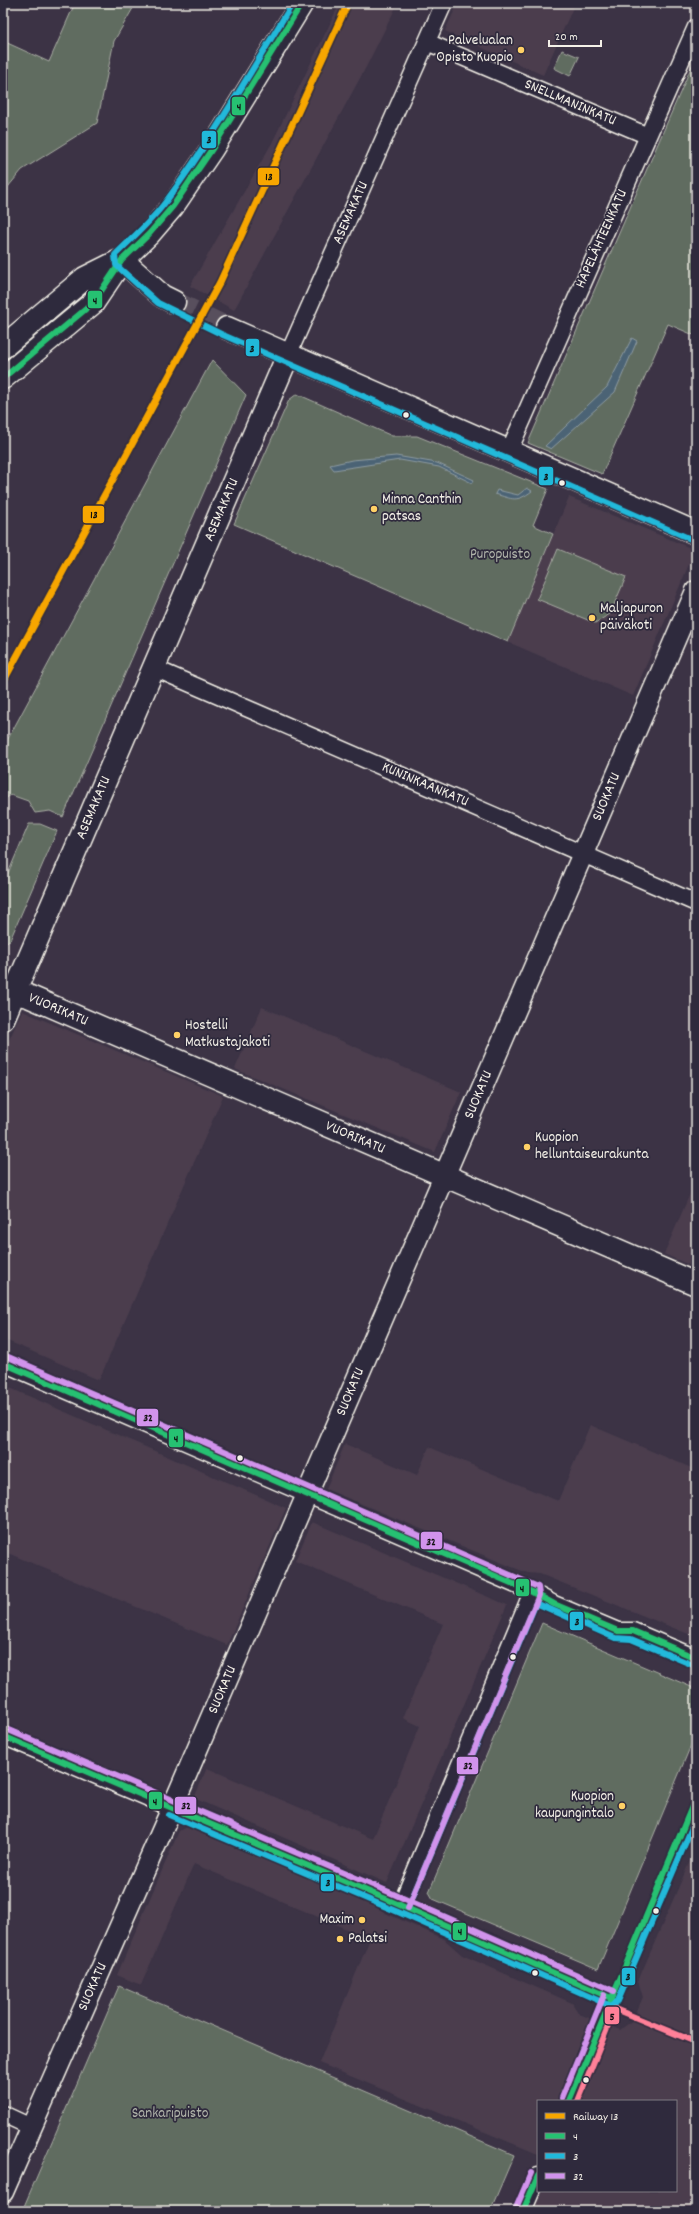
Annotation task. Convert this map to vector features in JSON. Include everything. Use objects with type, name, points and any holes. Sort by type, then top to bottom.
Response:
[{"type":"main road","points":[[3,378],[93,303],[122,260],[149,234],[173,206],[212,149],[302,3]]},
{"type":"main road","points":[[122,260],[162,296],[174,302]]},
{"type":"main road","points":[[3,347],[84,278],[122,260]]},
{"type":"main road","points":[[227,328],[696,533]]},
{"type":"main road","name":"ASEMAKATU","points":[[3,1019],[288,355]]},
{"type":"main road","name":"VUORIKATU","points":[[14,993],[28,996],[696,1284]]},
{"type":"street","name":"ASEMAKATU","points":[[288,355],[444,3]]},
{"type":"street","name":"HAPELÄHTEENKATU","points":[[509,451],[696,27]]},
{"type":"street","name":"SNELLMANINKATU","points":[[427,42],[648,136]]},
{"type":"street","name":"SUOKATU","points":[[3,2192],[172,1808],[696,591]]},
{"type":"street","name":"KUNINKAANKATU","points":[[154,668],[696,903]]},
{"type":"street","points":[[3,1363],[532,1592],[554,1604],[618,1631],[633,1631],[696,1658]]},
{"type":"street","points":[[401,1905],[532,1592]]},
{"type":"street","points":[[3,1736],[401,1905],[611,1998],[569,2100]]},
{"type":"street","points":[[3,2114],[31,2127]]},
{"type":"street","points":[[523,2211],[537,2178]]},
{"type":"shaded area","points":[[340,3],[398,3],[366,67],[234,310],[190,286],[272,143]]},
{"type":"shaded area","name":"Palvelualan Opisto Kuopio","points":[[458,3],[575,3],[543,75],[445,31]]},
{"type":"shaded area","name":"Maljapuron päiväkoti","points":[[569,497],[695,550],[633,696],[508,642]]},
{"type":"shaded area","points":[[262,1007],[461,1092],[435,1152],[235,1069]]},
{"type":"shaded area","points":[[22,1011],[223,1096],[99,1380],[3,1339],[3,1054]]},
{"type":"shaded area","points":[[696,1180],[696,1268],[664,1254]]},
{"type":"shaded area","points":[[3,1385],[286,1508],[227,1645],[3,1551]]},
{"type":"shaded area","points":[[590,1425],[696,1470],[696,1637],[540,1574],[528,1573],[512,1567],[326,1489],[345,1444],[417,1475],[429,1447],[558,1501]]},
{"type":"shaded area","points":[[312,1522],[507,1605],[387,1883],[196,1799],[195,1796],[207,1768],[373,1839],[420,1726],[403,1718],[443,1624],[295,1561]]},
{"type":"shaded area","points":[[186,1827],[372,1904],[385,1913],[444,1939],[462,1955],[572,2003],[579,2014],[620,2030],[633,2020],[643,1997],[638,1981],[696,1847],[696,2211],[523,2211],[537,2192],[677,2192],[677,2100],[537,2100],[537,2154],[319,2063],[370,1939],[194,1864],[141,1985],[117,1975],[179,1831]]},
{"type":"green space","points":[[75,3],[136,3],[114,41],[97,123],[22,170],[3,193],[3,41],[49,62]]},
{"type":"green space","points":[[562,50],[579,57],[570,76],[554,68]]},
{"type":"green space","points":[[696,56],[696,336],[668,324],[602,474],[528,443]]},
{"type":"green space","points":[[212,360],[246,395],[63,817],[50,811],[35,813],[28,801],[11,795],[3,800],[3,748]]},
{"type":"green space","name":"Puropuisto","points":[[297,394],[392,436],[417,436],[548,489],[533,525],[553,534],[508,642],[234,524],[289,400]]},
{"type":"green space","points":[[558,549],[626,577],[610,614],[595,623],[537,599]]},
{"type":"green space","points":[[29,824],[40,824],[57,831],[10,940],[3,944],[3,885]]},
{"type":"green space","points":[[542,1623],[696,1689],[696,1733],[598,1969],[433,1899],[429,1892]]},
{"type":"green space","name":"Sankaripuisto","points":[[119,1986],[514,2155],[490,2211],[22,2211]]},
{"type":"water","points":[[632,338],[637,341],[615,392],[551,449],[545,446],[607,387]]},
{"type":"water","points":[[396,456],[437,463],[474,480],[472,483],[439,467],[400,460],[334,470],[330,465],[352,460]]},
{"type":"water","points":[[527,488],[532,491],[518,499],[495,494],[497,490],[518,495]]},
{"type":"tunnel","points":[[174,302],[227,328]]},
{"type":"rail line","name":"13","points":[[3,682],[220,282],[348,3]]},
{"type":"transit line","name":"3","points":[[293,3],[232,103],[184,176],[155,215],[115,255],[116,265],[158,303],[223,335],[693,540]]},
{"type":"transit line","name":"4","points":[[3,378],[93,303],[122,260],[149,234],[173,206],[212,149],[302,3]]},
{"type":"transit line","name":"32","points":[[6,1356],[538,1587],[539,1595],[408,1908]]},
{"type":"transit line","name":"4","points":[[3,1363],[532,1592],[554,1604],[618,1631],[633,1631],[696,1658]]},
{"type":"transit line","name":"3","points":[[408,1908],[536,1603],[615,1638],[631,1639],[693,1665]]},
{"type":"transit line","name":"32","points":[[6,1729],[389,1892],[614,1991]]},
{"type":"transit line","name":"4","points":[[3,1736],[386,1899],[611,1998]]},
{"type":"transit line","name":"4","points":[[569,2100],[696,1797]]},
{"type":"transit line","name":"3","points":[[169,1815],[398,1912],[611,2006],[618,2001],[696,1818]]},
{"type":"transit line","name":"32","points":[[562,2098],[604,1995]]},
{"type":"transit line","name":"5","points":[[578,2100],[615,2009],[693,2041]]},
{"type":"transit line","name":"32","points":[[516,2208],[531,2173]]},
{"type":"transit line","name":"4","points":[[523,2211],[537,2178]]},
{"type":"place","name":"Palvelualan Opisto Kuopio","points":[[521,50]]},
{"type":"place","name":"Minna Canthin patsas","points":[[374,509]]},
{"type":"place","name":"Maljapuron päiväkoti","points":[[592,618]]},
{"type":"place","name":"Hostelli Matkustajakoti","points":[[177,1035]]},
{"type":"place","name":"Kuopion helluntaiseurakunta","points":[[527,1147]]},
{"type":"place","name":"Kuopion kaupungintalo","points":[[622,1806]]},
{"type":"place","name":"Maxim","points":[[362,1920]]},
{"type":"place","name":"Palatsi","points":[[340,1939]]}]
